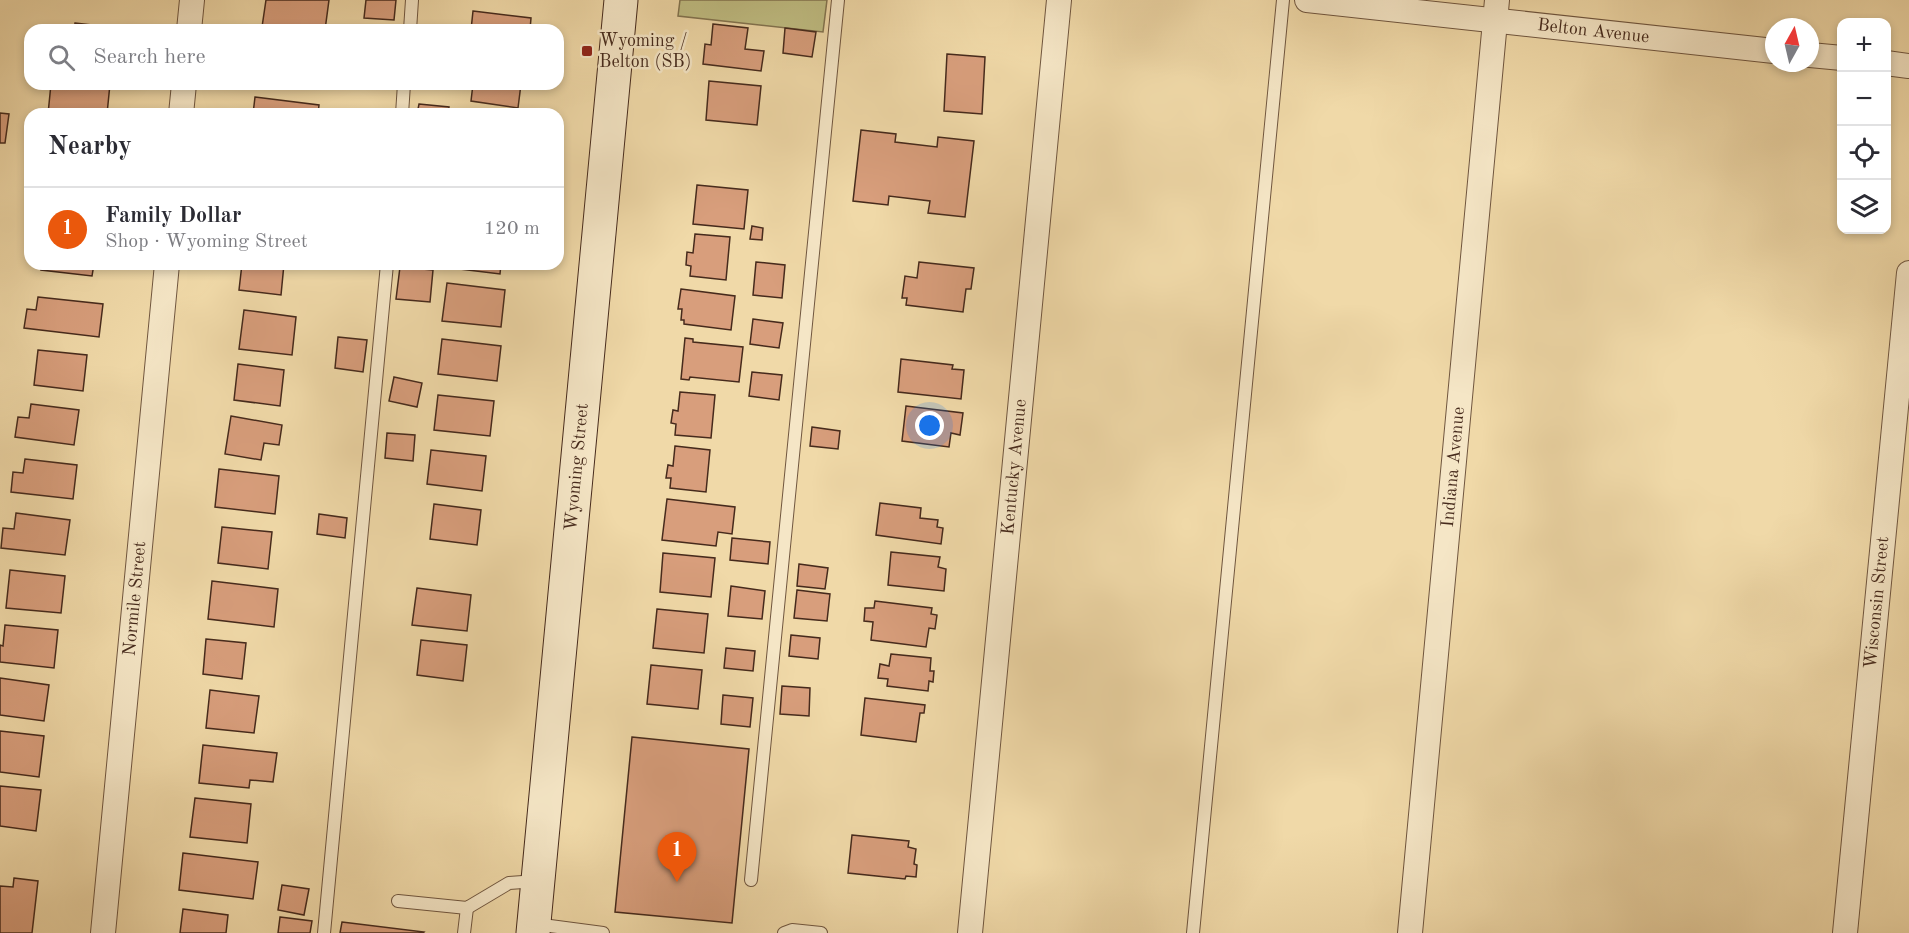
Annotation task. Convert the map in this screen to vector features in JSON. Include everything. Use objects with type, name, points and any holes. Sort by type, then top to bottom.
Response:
[{"type":"street","points":[[190,24],[192,0]]},
{"type":"street","name":"Wyoming Street","points":[[533,929],[621,0]]},
{"type":"street","name":"Kentucky Avenue","points":[[970,933],[1059,0]]},
{"type":"street","name":"Belton Avenue","points":[[1306,0],[1496,10],[1765,50]]},
{"type":"street","name":"Indiana Avenue","points":[[1410,933],[1496,10]]},
{"type":"street","points":[[1819,56],[1837,58]]},
{"type":"street","points":[[1891,64],[1909,66]]},
{"type":"street","points":[[182,108],[183,90]]},
{"type":"street","name":"Normile Street","points":[[103,933],[166,270]]},
{"type":"street","name":"Wisconsin Street","points":[[1845,933],[1909,273]]},
{"type":"lane","points":[[410,24],[412,0]]},
{"type":"lane","points":[[751,880],[838,0]]},
{"type":"lane","points":[[1193,933],[1283,0]]},
{"type":"lane","points":[[402,108],[404,90]]},
{"type":"lane","points":[[324,933],[386,270]]},
{"type":"lane","points":[[398,901],[467,908],[509,883],[538,881]]},
{"type":"lane","points":[[464,933],[467,908]]},
{"type":"lane","points":[[533,929],[603,933]]},
{"type":"lane","points":[[784,933],[792,930],[821,933]]},
{"type":"shaded area","points":[[680,0],[827,0],[823,32],[678,16]]},
{"type":"building","points":[[266,0],[329,0],[326,24],[262,24]]},
{"type":"building","points":[[366,0],[396,0],[394,20],[364,18]]},
{"type":"building","points":[[473,11],[531,18],[530,24],[472,24]]},
{"type":"building","points":[[713,24],[748,28],[745,49],[764,51],[761,71],[703,64],[705,44],[711,45]]},
{"type":"building","points":[[785,28],[816,32],[812,57],[783,53]]},
{"type":"building","points":[[947,54],[985,57],[982,114],[944,111]]},
{"type":"building","points":[[709,81],[761,86],[757,125],[706,120]]},
{"type":"building","points":[[50,90],[109,90],[108,108],[49,108]]},
{"type":"building","points":[[472,90],[520,90],[518,108],[471,101]]},
{"type":"building","points":[[255,97],[319,105],[319,108],[254,108]]},
{"type":"building","points":[[419,104],[449,107],[449,108],[418,108]]},
{"type":"building","points":[[0,113],[9,114],[5,143],[0,143]]},
{"type":"building","points":[[861,130],[896,134],[895,142],[937,147],[938,137],[974,141],[965,217],[928,213],[930,201],[889,196],[888,205],[853,201]]},
{"type":"building","points":[[697,185],[748,190],[744,229],[693,224]]},
{"type":"building","points":[[752,226],[763,228],[762,240],[750,239]]},
{"type":"building","points":[[695,234],[730,237],[726,280],[690,276],[691,266],[686,265],[687,252],[693,253]]},
{"type":"building","points":[[756,262],[785,265],[782,298],[753,295]]},
{"type":"building","points":[[919,262],[974,268],[971,289],[966,289],[963,312],[906,305],[907,298],[902,298],[905,276],[917,278]]},
{"type":"building","points":[[41,270],[93,270],[92,276]]},
{"type":"building","points":[[241,270],[283,270],[281,295],[239,290]]},
{"type":"building","points":[[400,270],[433,270],[430,302],[396,299]]},
{"type":"building","points":[[468,270],[500,270],[500,274]]},
{"type":"building","points":[[447,283],[505,290],[501,327],[442,321]]},
{"type":"building","points":[[681,289],[735,296],[731,330],[684,324],[684,320],[681,320],[682,309],[678,309]]},
{"type":"building","points":[[38,297],[103,304],[99,337],[24,328],[27,309],[36,310]]},
{"type":"building","points":[[244,310],[296,317],[292,355],[239,349]]},
{"type":"building","points":[[753,319],[783,323],[779,348],[750,344]]},
{"type":"building","points":[[338,337],[367,340],[363,372],[335,368]]},
{"type":"building","points":[[685,338],[693,339],[693,342],[743,347],[739,382],[690,377],[689,380],[681,379]]},
{"type":"building","points":[[442,339],[501,346],[497,381],[438,374]]},
{"type":"building","points":[[38,350],[87,355],[83,391],[34,385]]},
{"type":"building","points":[[901,359],[953,365],[952,369],[964,370],[961,399],[898,392]]},
{"type":"building","points":[[238,364],[284,370],[280,406],[234,400]]},
{"type":"building","points":[[752,372],[782,375],[779,400],[749,396]]},
{"type":"building","points":[[394,377],[422,383],[417,407],[389,401]]},
{"type":"building","points":[[680,392],[715,395],[711,438],[675,435],[676,424],[671,423],[673,410],[678,411]]},
{"type":"building","points":[[438,395],[494,401],[490,436],[434,430]]},
{"type":"building","points":[[31,404],[79,410],[74,445],[15,437],[18,417],[29,418]]},
{"type":"building","points":[[906,406],[963,413],[960,435],[951,433],[949,447],[902,441]]},
{"type":"building","points":[[231,416],[282,425],[279,445],[264,443],[261,460],[225,454]]},
{"type":"building","points":[[812,427],[840,431],[838,449],[810,446]]},
{"type":"building","points":[[387,433],[415,435],[413,461],[385,458]]},
{"type":"building","points":[[675,446],[710,450],[706,492],[670,488],[671,478],[666,478],[668,465],[673,466]]},
{"type":"building","points":[[431,450],[486,456],[482,491],[427,484]]},
{"type":"building","points":[[25,459],[77,465],[73,499],[11,492],[13,472],[23,473]]},
{"type":"building","points":[[219,469],[279,476],[275,514],[215,507]]},
{"type":"building","points":[[667,499],[735,507],[732,534],[718,532],[716,546],[662,540]]},
{"type":"building","points":[[880,503],[921,508],[920,518],[938,520],[937,527],[943,528],[941,544],[876,535]]},
{"type":"building","points":[[434,504],[481,510],[477,545],[430,539]]},
{"type":"building","points":[[16,513],[70,520],[65,555],[1,548],[3,528],[14,529]]},
{"type":"building","points":[[319,514],[347,518],[345,538],[317,534]]},
{"type":"building","points":[[222,527],[272,532],[268,569],[218,563]]},
{"type":"building","points":[[732,538],[770,542],[768,564],[730,560]]},
{"type":"building","points":[[891,552],[940,557],[938,567],[946,569],[944,591],[888,585]]},
{"type":"building","points":[[663,553],[715,558],[711,597],[660,592]]},
{"type":"building","points":[[799,564],[828,568],[825,589],[797,586]]},
{"type":"building","points":[[10,570],[65,576],[61,613],[6,608]]},
{"type":"building","points":[[212,581],[278,589],[274,627],[208,619]]},
{"type":"building","points":[[731,586],[765,591],[762,619],[728,616]]},
{"type":"building","points":[[417,588],[471,595],[467,631],[412,625]]},
{"type":"building","points":[[797,590],[830,594],[827,621],[794,618]]},
{"type":"building","points":[[875,601],[932,608],[931,614],[937,615],[935,629],[929,628],[926,647],[871,640],[873,622],[864,621],[865,608],[874,608]]},
{"type":"building","points":[[657,609],[708,614],[704,653],[653,648]]},
{"type":"building","points":[[5,625],[58,630],[54,668],[0,662],[0,645],[3,646]]},
{"type":"building","points":[[791,635],[820,638],[818,659],[789,656]]},
{"type":"building","points":[[206,639],[246,643],[242,679],[203,674]]},
{"type":"building","points":[[421,640],[467,645],[463,681],[417,675]]},
{"type":"building","points":[[726,648],[755,651],[753,671],[724,668]]},
{"type":"building","points":[[891,654],[931,658],[930,671],[934,671],[933,682],[929,681],[928,691],[887,686],[888,679],[878,678],[880,664],[889,666]]},
{"type":"building","points":[[651,665],[702,670],[698,709],[647,704]]},
{"type":"building","points":[[0,678],[49,685],[44,721],[0,715]]},
{"type":"building","points":[[782,686],[810,688],[809,716],[780,714]]},
{"type":"building","points":[[210,690],[259,696],[254,733],[206,728]]},
{"type":"building","points":[[723,695],[753,698],[750,727],[721,724]]},
{"type":"building","points":[[865,698],[925,705],[924,713],[920,713],[916,742],[861,735]]},
{"type":"building","points":[[0,731],[44,736],[39,777],[0,772]]},
{"type":"building","points":[[632,737],[749,749],[732,923],[615,912]]},
{"type":"building","points":[[203,745],[277,753],[273,782],[250,780],[249,788],[199,783]]},
{"type":"building","points":[[0,786],[41,790],[36,831],[0,826]]},
{"type":"building","points":[[195,798],[251,804],[247,843],[190,837]]},
{"type":"building","points":[[852,835],[909,841],[908,847],[916,849],[914,864],[917,865],[916,877],[906,876],[905,879],[848,873]]},
{"type":"building","points":[[183,853],[258,862],[253,899],[179,890]]},
{"type":"building","points":[[14,878],[38,881],[32,933],[0,933],[0,886],[13,887]]},
{"type":"building","points":[[282,885],[309,889],[304,915],[278,910]]},
{"type":"building","points":[[183,909],[228,915],[226,933],[180,933]]},
{"type":"building","points":[[280,917],[312,921],[310,933],[278,933]]},
{"type":"building","points":[[342,922],[424,932],[340,933]]},
{"type":"place","name":"Wyoming / Belton (SB)","points":[[587,51]]},
{"type":"place","name":"Family Dollar","points":[[677,882]]}]
